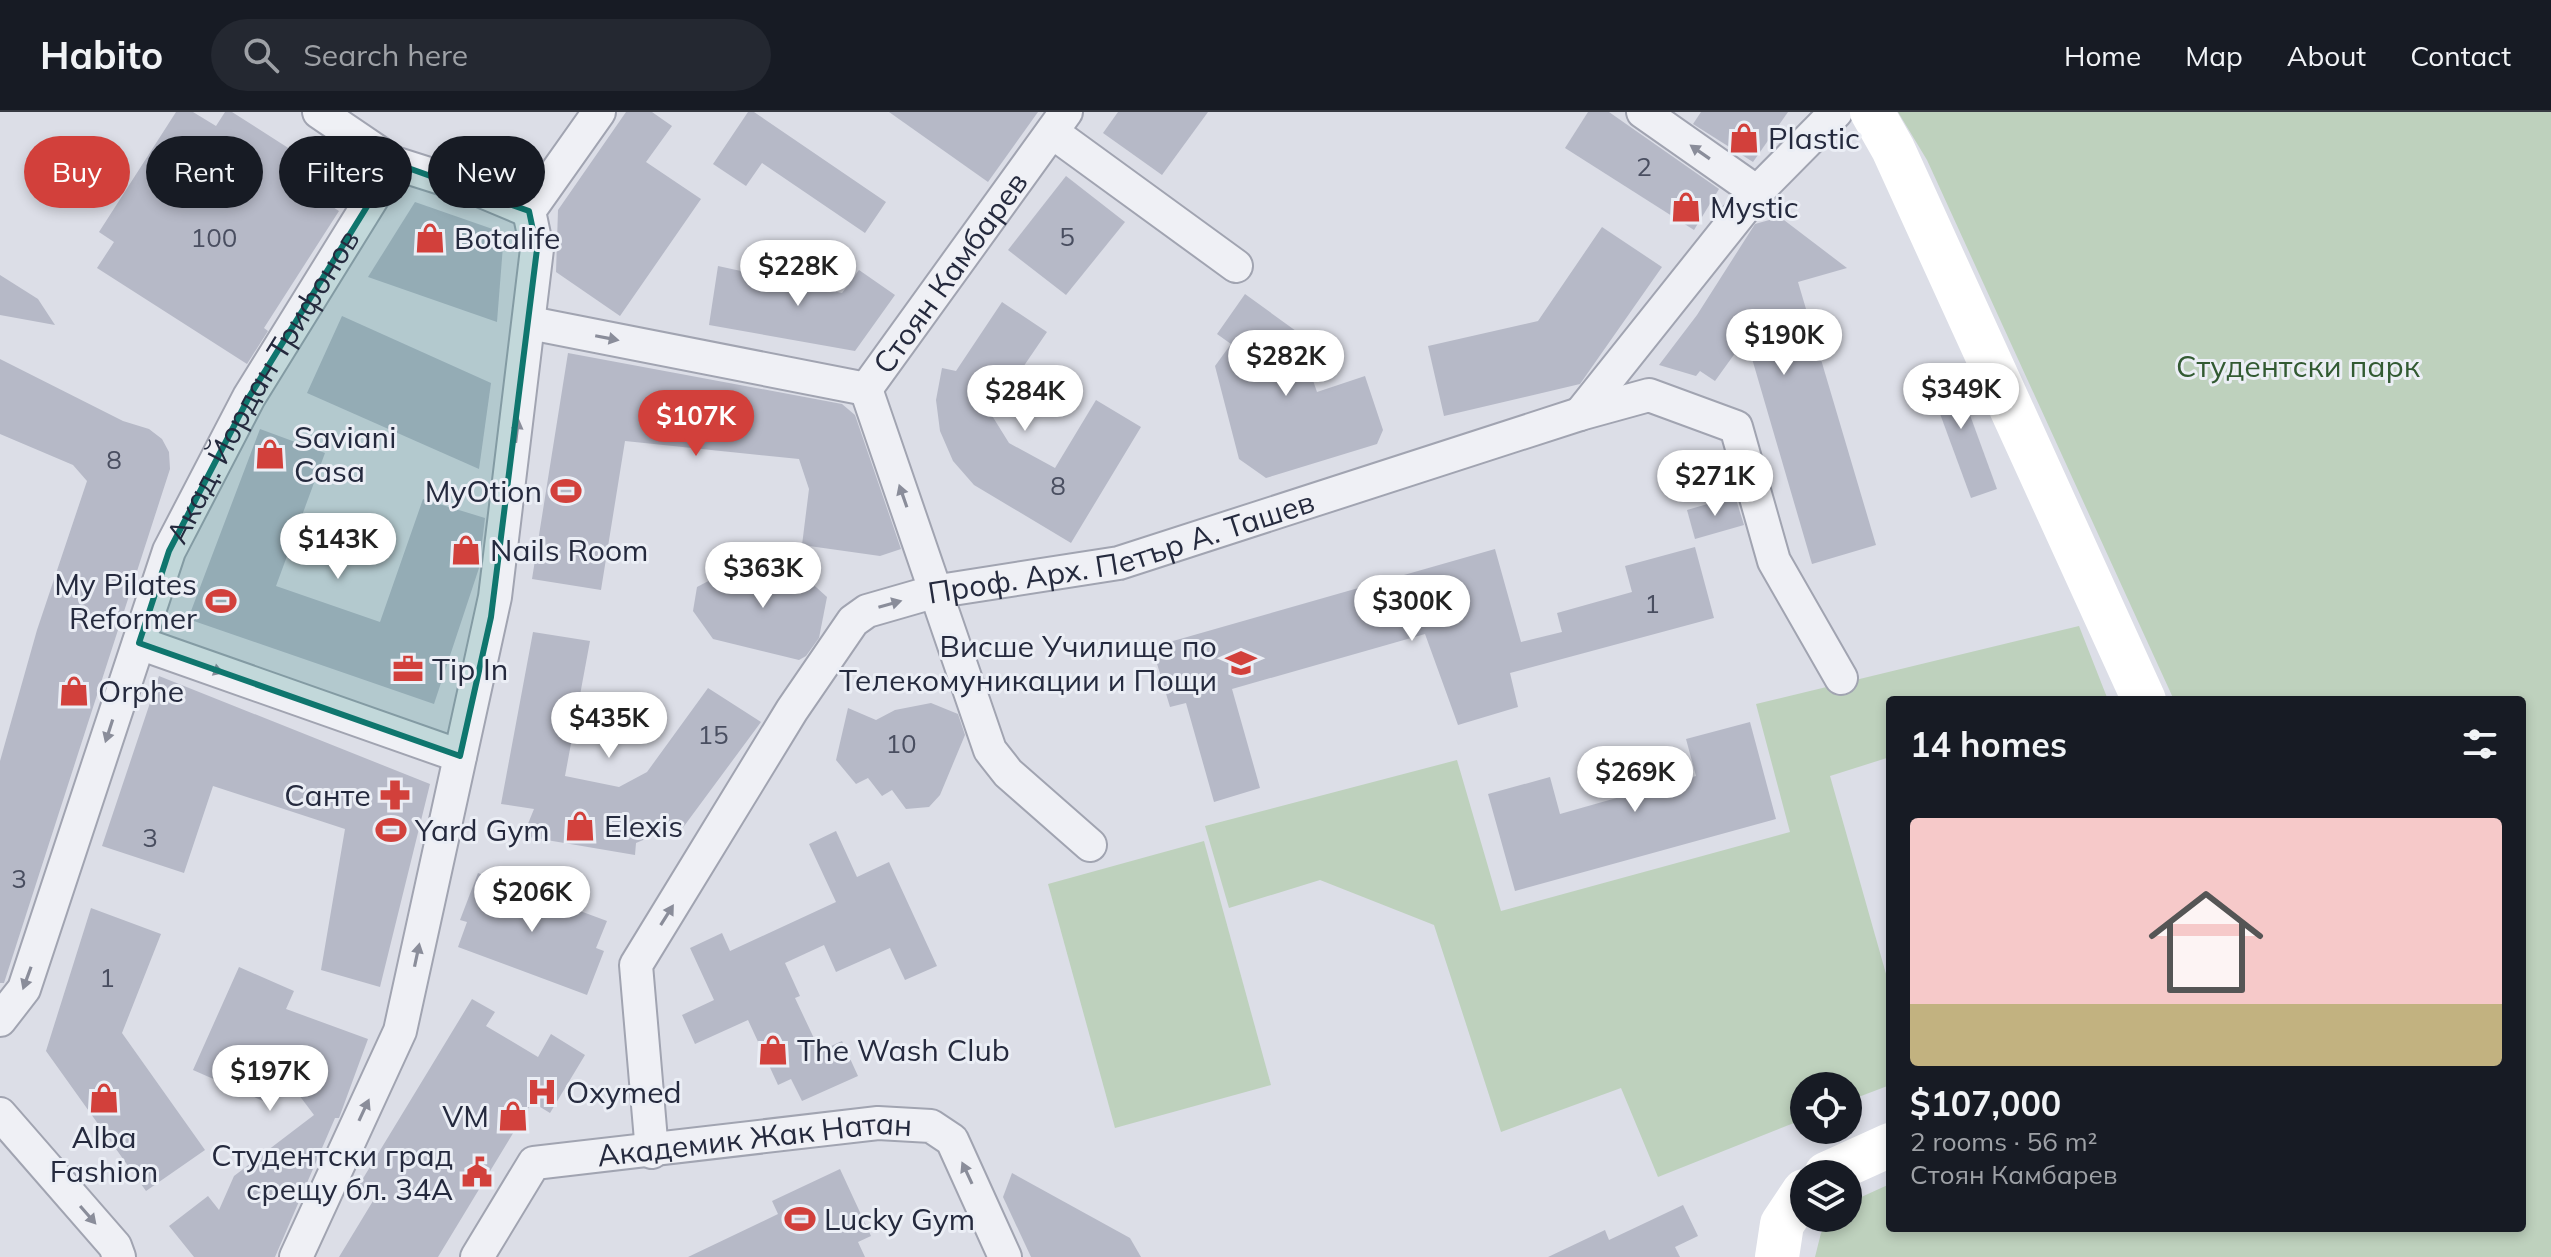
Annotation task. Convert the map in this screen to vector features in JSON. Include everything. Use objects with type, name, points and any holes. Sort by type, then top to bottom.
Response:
[{"type":"street","points":[[319,112],[354,136]]},
{"type":"street","points":[[296,1257],[400,1031],[495,597],[537,249],[529,211],[599,112]]},
{"type":"street","points":[[1643,112],[1757,192]]},
{"type":"street","points":[[1580,414],[1757,192],[1836,112]]},
{"type":"street","points":[[1872,112],[1893,149],[2142,696]]},
{"type":"street","points":[[1059,122],[1236,266]]},
{"type":"street","name":"Стоян Камбарев","points":[[530,323],[866,389],[1059,122]]},
{"type":"street","points":[[412,169],[479,190],[529,211]]},
{"type":"street","name":"Акад. Йордан Трифонов","points":[[0,1020],[24,989],[169,551],[249,397],[366,208]]},
{"type":"street","points":[[866,389],[933,592],[990,750],[1008,773],[1090,845]]},
{"type":"street","name":"Проф. Арх. Петър А. Ташев","points":[[652,1152],[636,965],[792,710],[853,621],[867,611],[933,592],[1119,563],[1580,414],[1649,395],[1736,427],[1774,561],[1841,678]]},
{"type":"street","points":[[139,643],[460,756]]},
{"type":"street","points":[[0,1114],[115,1246],[119,1257]]},
{"type":"street","name":"Академик Жак Натан","points":[[477,1257],[534,1163],[652,1152],[878,1123],[931,1126],[952,1140],[1005,1257]]},
{"type":"street","points":[[1857,1160],[1886,1147]]},
{"type":"street","points":[[1777,1257],[1782,1224],[1790,1212]]},
{"type":"highlighted area","points":[[394,163],[529,211],[537,249],[491,617],[460,756],[139,643],[169,551],[249,397]]},
{"type":"green space","name":"Студентски парк","points":[[1898,112],[2551,112],[2551,1257],[1815,1257],[1822,1232],[1862,1232],[1862,1197],[1886,1186],[1886,1232],[2526,1232],[2526,696],[2172,696],[1927,160]]},
{"type":"green space","points":[[2079,626],[2106,696],[1886,696],[1886,758],[1830,776],[1886,974],[1886,1087],[1862,1096],[1862,1072],[1790,1072],[1790,1125],[1658,1177],[1621,1088],[1501,1132],[1434,925],[1320,880],[1229,908],[1205,826],[1457,760],[1501,911],[1790,832],[1756,704]]},
{"type":"green space","points":[[1204,841],[1271,1085],[1115,1128],[1048,884]]},
{"type":"building","points":[[176,112],[193,112],[216,126],[225,112],[232,112],[279,142],[279,208],[334,208],[339,211],[264,328],[268,331],[247,364],[97,268],[114,242],[99,232],[114,208],[130,208],[130,184],[146,159],[146,208],[263,208],[263,136],[161,136]]},
{"type":"building","points":[[626,112],[652,112],[672,126],[646,162],[701,199],[620,316],[556,272],[558,210]]},
{"type":"building","points":[[748,112],[754,112],[886,202],[865,233],[762,163],[746,186],[713,164]]},
{"type":"building","points":[[889,112],[1038,112],[988,182]]},
{"type":"building","points":[[1118,112],[1208,112],[1162,175],[1103,133]]},
{"type":"building","points":[[1588,112],[1609,112],[1719,189],[1694,230],[1565,148]]},
{"type":"building","points":[[1701,112],[1788,112],[1753,162],[1693,124]]},
{"type":"building","points":[[1066,176],[1125,222],[1066,295],[1008,250]]},
{"type":"building","points":[[415,202],[504,233],[497,322],[368,277]]},
{"type":"building","points":[[1780,217],[1847,268],[1798,282],[1876,545],[1812,564],[1746,338],[1715,381],[1700,371],[1696,376],[1659,365],[1697,315],[1755,224]]},
{"type":"building","points":[[1602,227],[1662,267],[1580,384],[1444,416],[1428,346],[1538,321]]},
{"type":"building","points":[[718,266],[842,293],[859,270],[895,295],[855,351],[709,325]]},
{"type":"building","points":[[0,275],[38,299],[55,325],[0,315]]},
{"type":"building","points":[[1245,294],[1296,331],[1317,392],[1365,376],[1383,430],[1377,444],[1266,478],[1239,459],[1215,366],[1231,344],[1217,334]]},
{"type":"building","points":[[1002,302],[1047,332],[991,414],[1009,443],[1055,468],[1096,400],[1141,427],[1071,543],[974,485],[953,461],[940,431],[936,400],[942,368],[956,371]]},
{"type":"building","points":[[342,316],[491,383],[479,469],[307,393]]},
{"type":"building","points":[[568,353],[842,404],[855,415],[901,549],[880,556],[802,545],[809,489],[799,459],[625,441],[601,590],[532,579]]},
{"type":"building","points":[[0,359],[123,421],[149,429],[162,439],[169,452],[170,469],[4,983],[0,983],[0,761],[37,630],[87,481],[73,465],[0,434]]},
{"type":"building","points":[[1951,363],[1997,489],[1971,498],[1925,373]]},
{"type":"building","points":[[260,429],[325,453],[276,586],[380,622],[423,499],[485,518],[479,568],[434,704],[188,619]]},
{"type":"building","points":[[1735,496],[1744,525],[1695,539],[1687,510]]},
{"type":"building","name":"Висше Училище по Телекомуникации и Пощи","points":[[1695,547],[1714,618],[1510,673],[1518,707],[1458,725],[1425,634],[1232,689],[1260,788],[1214,802],[1186,703],[1170,707],[1152,647],[1495,549],[1521,642],[1562,632],[1557,613],[1632,592],[1625,566]]},
{"type":"building","points":[[737,566],[796,569],[827,597],[819,638],[806,656],[799,660],[713,639],[693,611],[697,587]]},
{"type":"building","points":[[533,632],[590,641],[565,776],[619,787],[647,772],[708,688],[761,722],[676,837],[667,830],[636,843],[635,855],[523,836],[534,809],[501,804]]},
{"type":"building","points":[[159,676],[430,784],[380,987],[321,970],[345,829],[213,786],[184,873],[102,846]]},
{"type":"building","points":[[931,703],[958,714],[965,735],[940,795],[929,807],[906,809],[892,790],[882,796],[868,778],[856,784],[836,760],[848,708],[876,720],[895,710]]},
{"type":"building","points":[[1750,722],[1776,819],[1515,891],[1488,794],[1550,777],[1560,814],[1696,776],[1686,739]]},
{"type":"building","points":[[836,831],[857,877],[889,862],[937,966],[905,980],[890,948],[836,972],[824,945],[785,963],[800,996],[795,998],[820,1051],[842,1041],[858,1076],[802,1101],[791,1079],[778,1085],[748,1020],[695,1044],[682,1015],[714,1000],[690,948],[722,933],[730,951],[836,902],[809,844]]},
{"type":"building","points":[[478,873],[607,921],[596,948],[604,951],[587,995],[458,947],[467,922],[460,920]]},
{"type":"building","points":[[91,908],[161,934],[122,1033],[205,1150],[146,1191],[46,1051]]},
{"type":"building","points":[[239,967],[294,991],[286,1009],[368,1039],[339,1118],[335,1118],[275,1257],[194,1257],[169,1226],[208,1196],[219,1210],[234,1176],[314,1115],[293,1087],[270,1104],[193,1070]]},
{"type":"building","points":[[472,999],[495,1012],[486,1026],[538,1057],[551,1034],[585,1055],[550,1113],[532,1102],[438,1257],[339,1257],[376,1196],[359,1185]]},
{"type":"building","points":[[840,1169],[871,1236],[858,1242],[865,1257],[688,1257],[778,1214],[772,1201]]},
{"type":"building","points":[[1012,1173],[1130,1238],[1141,1257],[1031,1257],[1003,1197]]},
{"type":"building","points":[[1683,1205],[1698,1236],[1675,1247],[1680,1257],[1548,1257],[1605,1230],[1609,1240]]},
{"type":"place","name":"Plastic","points":[[1744,138]]},
{"type":"place","name":"Mystic","points":[[1686,207]]},
{"type":"place","name":"Botalife","points":[[430,238]]},
{"type":"place","name":"Saviani Casa","points":[[270,454]]},
{"type":"place","name":"MyOtion","points":[[566,491]]},
{"type":"place","name":"Nails Room","points":[[466,550]]},
{"type":"place","name":"My Pilates Reformer","points":[[221,601]]},
{"type":"place","name":"Висше Училище по Телекомуникации и Пощи","points":[[1241,663]]},
{"type":"place","name":"Tip In","points":[[408,669]]},
{"type":"place","name":"Orphe","points":[[74,691]]},
{"type":"place","name":"Санте","points":[[395,795]]},
{"type":"place","name":"Elexis","points":[[580,826]]},
{"type":"place","name":"Yard Gym","points":[[391,830]]},
{"type":"place","name":"The Wash Club","points":[[773,1050]]},
{"type":"place","name":"Oxymed","points":[[542,1092]]},
{"type":"place","name":"Alba Fashion","points":[[104,1098]]},
{"type":"place","name":"VM","points":[[513,1116]]},
{"type":"place","name":"Студентски град срещу бл. 34А","points":[[477,1172]]},
{"type":"place","name":"Lucky Gym","points":[[800,1219]]}]
